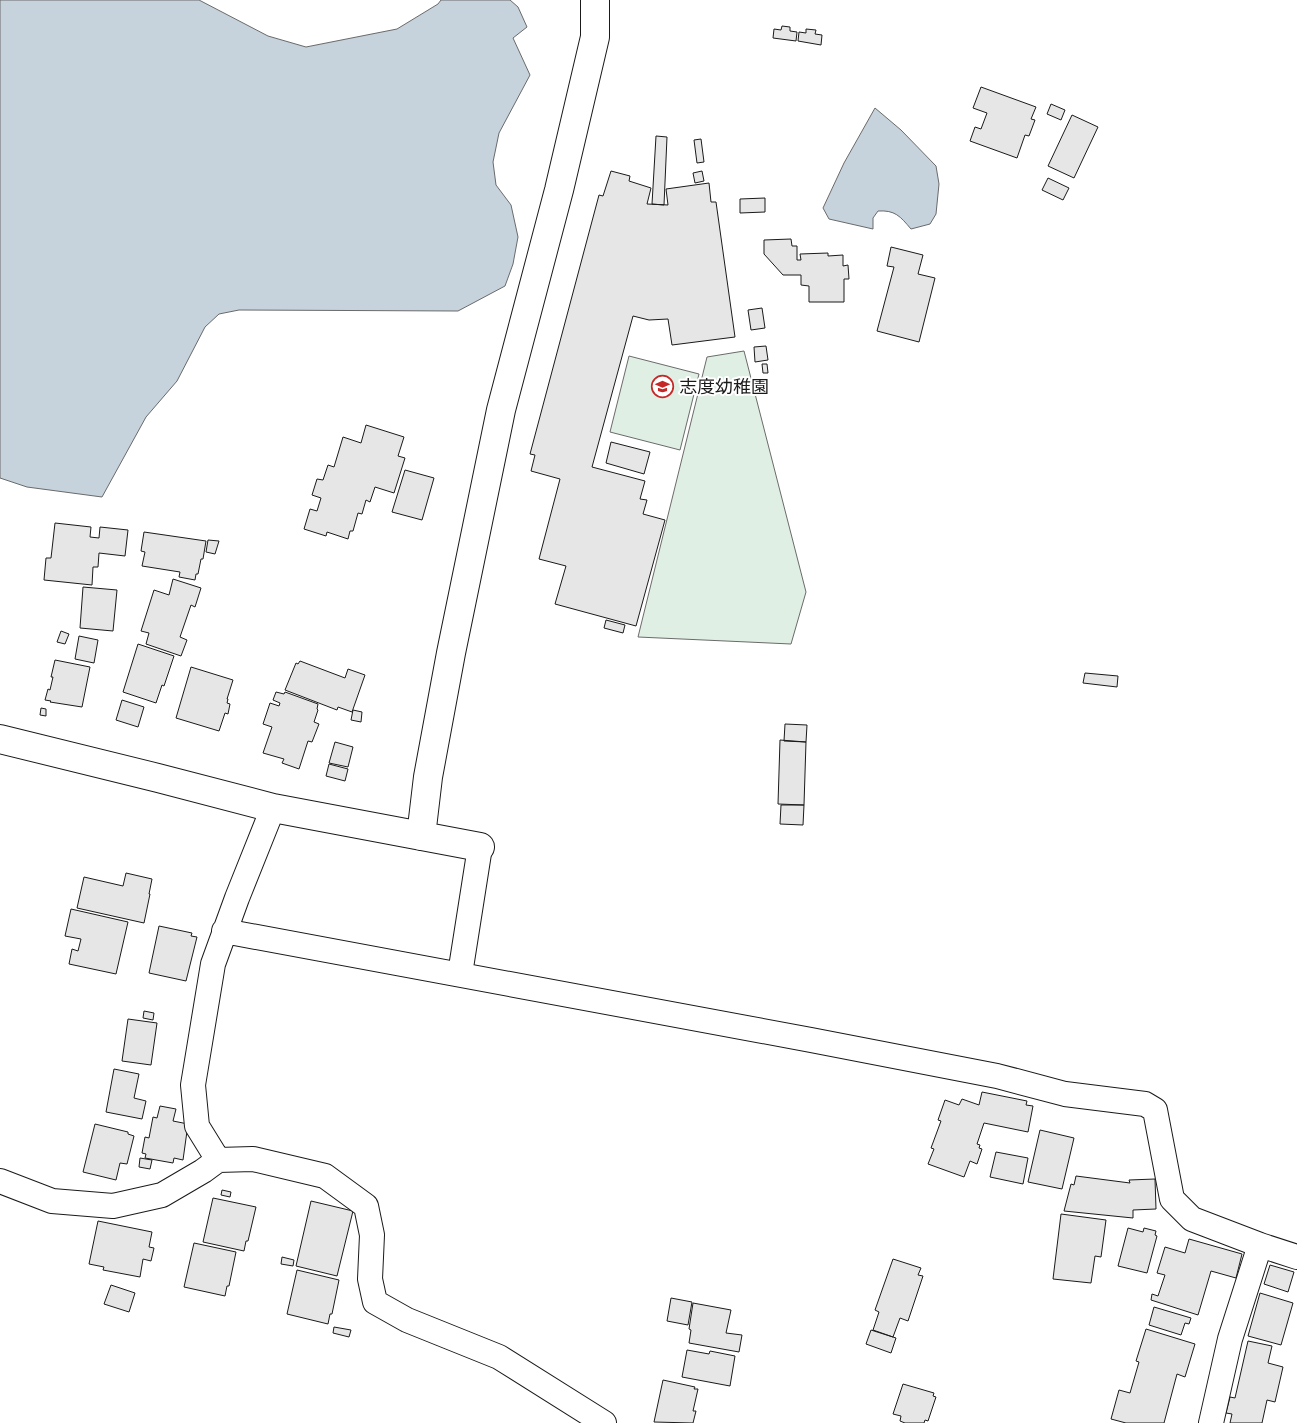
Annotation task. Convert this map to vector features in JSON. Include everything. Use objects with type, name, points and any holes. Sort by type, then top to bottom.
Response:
[{"type":"street","points":[[421,836],[428,777],[451,653],[501,410],[559,190],[595,37],[595,0]]},
{"type":"street","points":[[0,739],[273,808],[480,847],[460,974]]},
{"type":"street","points":[[218,1160],[197,1126],[193,1085],[213,964],[224,931],[273,808]]},
{"type":"street","points":[[224,931],[802,1038],[987,1074],[1065,1094],[1145,1104],[1155,1110],[1172,1199],[1192,1219],[1297,1257]]},
{"type":"street","points":[[0,1181],[52,1201],[113,1206],[162,1196],[218,1160],[253,1159],[325,1176],[366,1206],[372,1235],[370,1279],[374,1302],[407,1320],[499,1357],[604,1423]]},
{"type":"street","points":[[1211,1423],[1230,1339],[1260,1245]]},
{"type":"green space","points":[[744,351],[806,592],[791,644],[638,637],[707,357]]},
{"type":"green space","points":[[629,356],[699,374],[680,450],[610,432]]},
{"type":"shaded area","points":[[0,0],[199,0],[268,36],[306,47],[397,29],[438,4],[441,0],[510,0],[518,7],[527,27],[513,38],[530,75],[499,133],[493,162],[496,185],[511,205],[518,237],[513,264],[505,286],[458,311],[239,310],[219,314],[205,327],[177,381],[146,417],[102,497],[27,487],[0,478]]},
{"type":"shaded area","points":[[875,108],[901,130],[936,166],[939,184],[936,214],[930,224],[911,229],[897,215],[878,211],[873,218],[873,229],[829,219],[823,208],[844,163]]},
{"type":"building","points":[[782,26],[790,27],[790,31],[797,32],[796,41],[773,38],[774,29],[781,30]]},
{"type":"building","points":[[806,29],[816,30],[815,34],[822,35],[821,45],[798,41],[799,32],[806,33]]},
{"type":"building","points":[[981,87],[1036,107],[1031,119],[1035,120],[1029,136],[1025,135],[1017,158],[970,141],[975,127],[981,129],[987,113],[973,108]]},
{"type":"building","points":[[1051,104],[1065,110],[1061,120],[1047,114]]},
{"type":"building","points":[[1072,115],[1098,127],[1074,178],[1048,166]]},
{"type":"building","points":[[656,136],[667,137],[664,205],[652,204]]},
{"type":"building","points":[[701,139],[704,162],[697,163],[694,140]]},
{"type":"building","points":[[611,171],[630,176],[629,181],[651,188],[647,204],[668,205],[666,189],[709,183],[711,202],[716,202],[735,337],[672,345],[668,319],[649,320],[633,316],[592,467],[645,481],[640,499],[647,500],[643,514],[665,520],[636,626],[555,604],[566,566],[539,559],[560,479],[531,471],[535,455],[530,454],[599,195],[603,196]]},
{"type":"building","points":[[702,171],[704,181],[695,183],[693,173]]},
{"type":"building","points":[[1048,178],[1069,188],[1063,200],[1042,190]]},
{"type":"building","points":[[765,198],[765,212],[740,213],[740,199]]},
{"type":"building","points":[[791,239],[792,246],[797,246],[797,260],[801,260],[800,254],[828,253],[828,256],[843,255],[843,266],[848,265],[849,279],[844,279],[844,302],[809,302],[809,286],[801,285],[801,275],[783,275],[764,254],[764,240]]},
{"type":"building","points":[[891,247],[923,255],[918,274],[935,278],[919,342],[877,331],[894,267],[887,266]]},
{"type":"building","points":[[762,308],[765,328],[751,330],[748,310]]},
{"type":"building","points":[[766,346],[768,360],[755,362],[754,347]]},
{"type":"building","points":[[762,364],[767,364],[768,373],[763,373]]},
{"type":"building","points":[[366,425],[404,437],[398,456],[405,458],[394,493],[375,487],[370,502],[366,500],[362,514],[358,513],[353,531],[350,531],[348,539],[327,532],[326,536],[304,529],[310,509],[317,511],[321,498],[312,495],[317,479],[323,480],[328,465],[334,467],[343,437],[361,443]]},
{"type":"building","points":[[611,442],[650,452],[644,474],[606,463]]},
{"type":"building","points":[[405,470],[434,478],[422,520],[392,512]]},
{"type":"building","points":[[55,523],[91,527],[90,537],[99,538],[100,527],[128,530],[125,556],[99,553],[98,567],[93,567],[92,585],[44,580],[46,558],[51,558]]},
{"type":"building","points":[[144,532],[206,541],[203,559],[201,559],[195,580],[179,577],[180,572],[142,566],[145,552],[141,551]]},
{"type":"building","points":[[208,540],[219,541],[215,554],[206,552]]},
{"type":"building","points":[[173,579],[201,588],[195,607],[191,605],[180,637],[187,640],[181,656],[146,644],[149,633],[141,631],[154,590],[169,595]]},
{"type":"building","points":[[83,587],[117,590],[113,631],[80,628]]},
{"type":"building","points":[[606,620],[625,625],[623,633],[604,628]]},
{"type":"building","points":[[61,631],[69,634],[65,644],[57,642]]},
{"type":"building","points":[[79,636],[98,640],[94,663],[75,659]]},
{"type":"building","points":[[138,644],[174,656],[156,703],[123,692]]},
{"type":"building","points":[[55,660],[90,667],[82,707],[45,700],[48,689],[50,690]]},
{"type":"building","points":[[300,661],[345,678],[348,669],[365,675],[352,712],[338,707],[337,710],[285,690],[296,663],[298,664]]},
{"type":"building","points":[[191,667],[233,680],[227,699],[227,703],[230,704],[228,714],[225,713],[219,731],[176,718]]},
{"type":"building","points":[[1085,673],[1118,676],[1117,687],[1083,683]]},
{"type":"building","points":[[276,692],[284,694],[285,692],[318,704],[314,722],[319,724],[312,742],[308,741],[299,769],[282,763],[284,759],[263,753],[272,727],[263,724],[270,703],[279,706],[280,703],[273,700]]},
{"type":"building","points":[[122,700],[144,707],[138,727],[116,720]]},
{"type":"building","points":[[41,708],[46,709],[46,716],[40,715]]},
{"type":"building","points":[[353,710],[362,712],[361,722],[351,720]]},
{"type":"building","points":[[785,724],[807,725],[806,742],[784,741]]},
{"type":"building","points":[[780,740],[806,742],[804,805],[778,804]]},
{"type":"building","points":[[335,742],[353,747],[348,767],[329,763]]},
{"type":"building","points":[[329,764],[348,769],[345,781],[326,776]]},
{"type":"building","points":[[781,805],[804,805],[803,825],[780,824]]},
{"type":"building","points":[[126,873],[152,879],[144,923],[77,908],[84,877],[123,886]]},
{"type":"building","points":[[71,909],[128,922],[116,974],[69,964],[72,949],[78,951],[81,939],[65,936]]},
{"type":"building","points":[[159,926],[192,933],[191,936],[197,937],[186,981],[149,973]]},
{"type":"building","points":[[144,1011],[154,1013],[153,1020],[143,1018]]},
{"type":"building","points":[[128,1019],[157,1023],[151,1065],[122,1061]]},
{"type":"building","points":[[114,1069],[139,1074],[134,1098],[146,1101],[142,1119],[106,1112]]},
{"type":"building","points":[[982,1092],[1027,1101],[1026,1105],[1033,1106],[1028,1132],[984,1123],[977,1144],[982,1149],[977,1164],[970,1161],[964,1177],[928,1164],[934,1149],[931,1148],[941,1121],[938,1120],[945,1100],[959,1105],[962,1099],[979,1105]]},
{"type":"building","points":[[160,1106],[176,1109],[173,1121],[188,1124],[183,1160],[174,1158],[173,1163],[145,1158],[146,1154],[142,1153],[145,1137],[149,1138],[153,1117],[157,1118]]},
{"type":"building","points":[[95,1124],[128,1132],[128,1134],[134,1136],[127,1164],[120,1163],[116,1180],[83,1172]]},
{"type":"building","points":[[1040,1130],[1074,1138],[1062,1189],[1028,1182]]},
{"type":"building","points":[[996,1152],[1028,1158],[1023,1184],[990,1177]]},
{"type":"building","points":[[140,1158],[152,1160],[150,1169],[139,1167]]},
{"type":"building","points":[[1076,1176],[1130,1183],[1129,1180],[1155,1179],[1156,1209],[1133,1210],[1133,1218],[1064,1211],[1071,1184],[1074,1185]]},
{"type":"building","points":[[222,1190],[231,1192],[230,1197],[221,1195]]},
{"type":"building","points":[[213,1198],[256,1207],[244,1251],[203,1242]]},
{"type":"building","points":[[311,1201],[353,1211],[337,1276],[296,1266]]},
{"type":"building","points":[[1061,1214],[1106,1220],[1101,1257],[1095,1256],[1091,1283],[1053,1279]]},
{"type":"building","points":[[98,1221],[152,1232],[149,1247],[154,1248],[151,1261],[143,1259],[140,1277],[103,1270],[104,1267],[89,1264]]},
{"type":"building","points":[[1128,1228],[1143,1232],[1144,1228],[1156,1231],[1155,1235],[1157,1236],[1147,1273],[1118,1266]]},
{"type":"building","points":[[1189,1239],[1242,1254],[1236,1278],[1211,1271],[1198,1315],[1151,1300],[1152,1294],[1158,1296],[1165,1275],[1157,1273],[1165,1247],[1185,1253]]},
{"type":"building","points":[[194,1243],[236,1252],[225,1296],[184,1287]]},
{"type":"building","points":[[282,1257],[294,1260],[293,1266],[281,1264]]},
{"type":"building","points":[[893,1259],[921,1268],[918,1275],[923,1276],[908,1321],[900,1318],[893,1337],[873,1330],[879,1312],[875,1310]]},
{"type":"building","points":[[1270,1265],[1294,1272],[1288,1292],[1264,1284]]},
{"type":"building","points":[[297,1270],[339,1280],[328,1324],[287,1314]]},
{"type":"building","points":[[111,1285],[135,1293],[129,1312],[104,1304]]},
{"type":"building","points":[[1260,1293],[1293,1303],[1281,1345],[1248,1336]]},
{"type":"building","points":[[671,1298],[692,1302],[688,1325],[667,1321]]},
{"type":"building","points":[[693,1303],[731,1310],[726,1333],[742,1335],[739,1352],[689,1343]]},
{"type":"building","points":[[1154,1307],[1191,1318],[1189,1324],[1185,1323],[1181,1335],[1149,1325]]},
{"type":"building","points":[[334,1327],[351,1330],[349,1337],[333,1333]]},
{"type":"building","points":[[1146,1329],[1195,1344],[1185,1377],[1177,1374],[1164,1423],[1126,1423],[1111,1419],[1119,1390],[1130,1393],[1139,1362],[1136,1361]]},
{"type":"building","points":[[871,1330],[896,1338],[891,1353],[866,1344]]},
{"type":"building","points":[[1248,1341],[1272,1346],[1268,1363],[1283,1367],[1275,1402],[1267,1400],[1262,1423],[1230,1423],[1232,1414],[1226,1413],[1230,1397],[1235,1398]]},
{"type":"building","points":[[687,1350],[709,1354],[710,1351],[735,1356],[730,1386],[682,1377]]},
{"type":"building","points":[[663,1380],[698,1389],[693,1411],[696,1411],[693,1423],[654,1422]]},
{"type":"building","points":[[903,1384],[934,1393],[933,1396],[936,1397],[928,1421],[925,1420],[924,1423],[905,1423],[900,1421],[901,1416],[893,1414]]},
{"type":"place","name":"志度幼稚園","points":[[663,387]]}]
